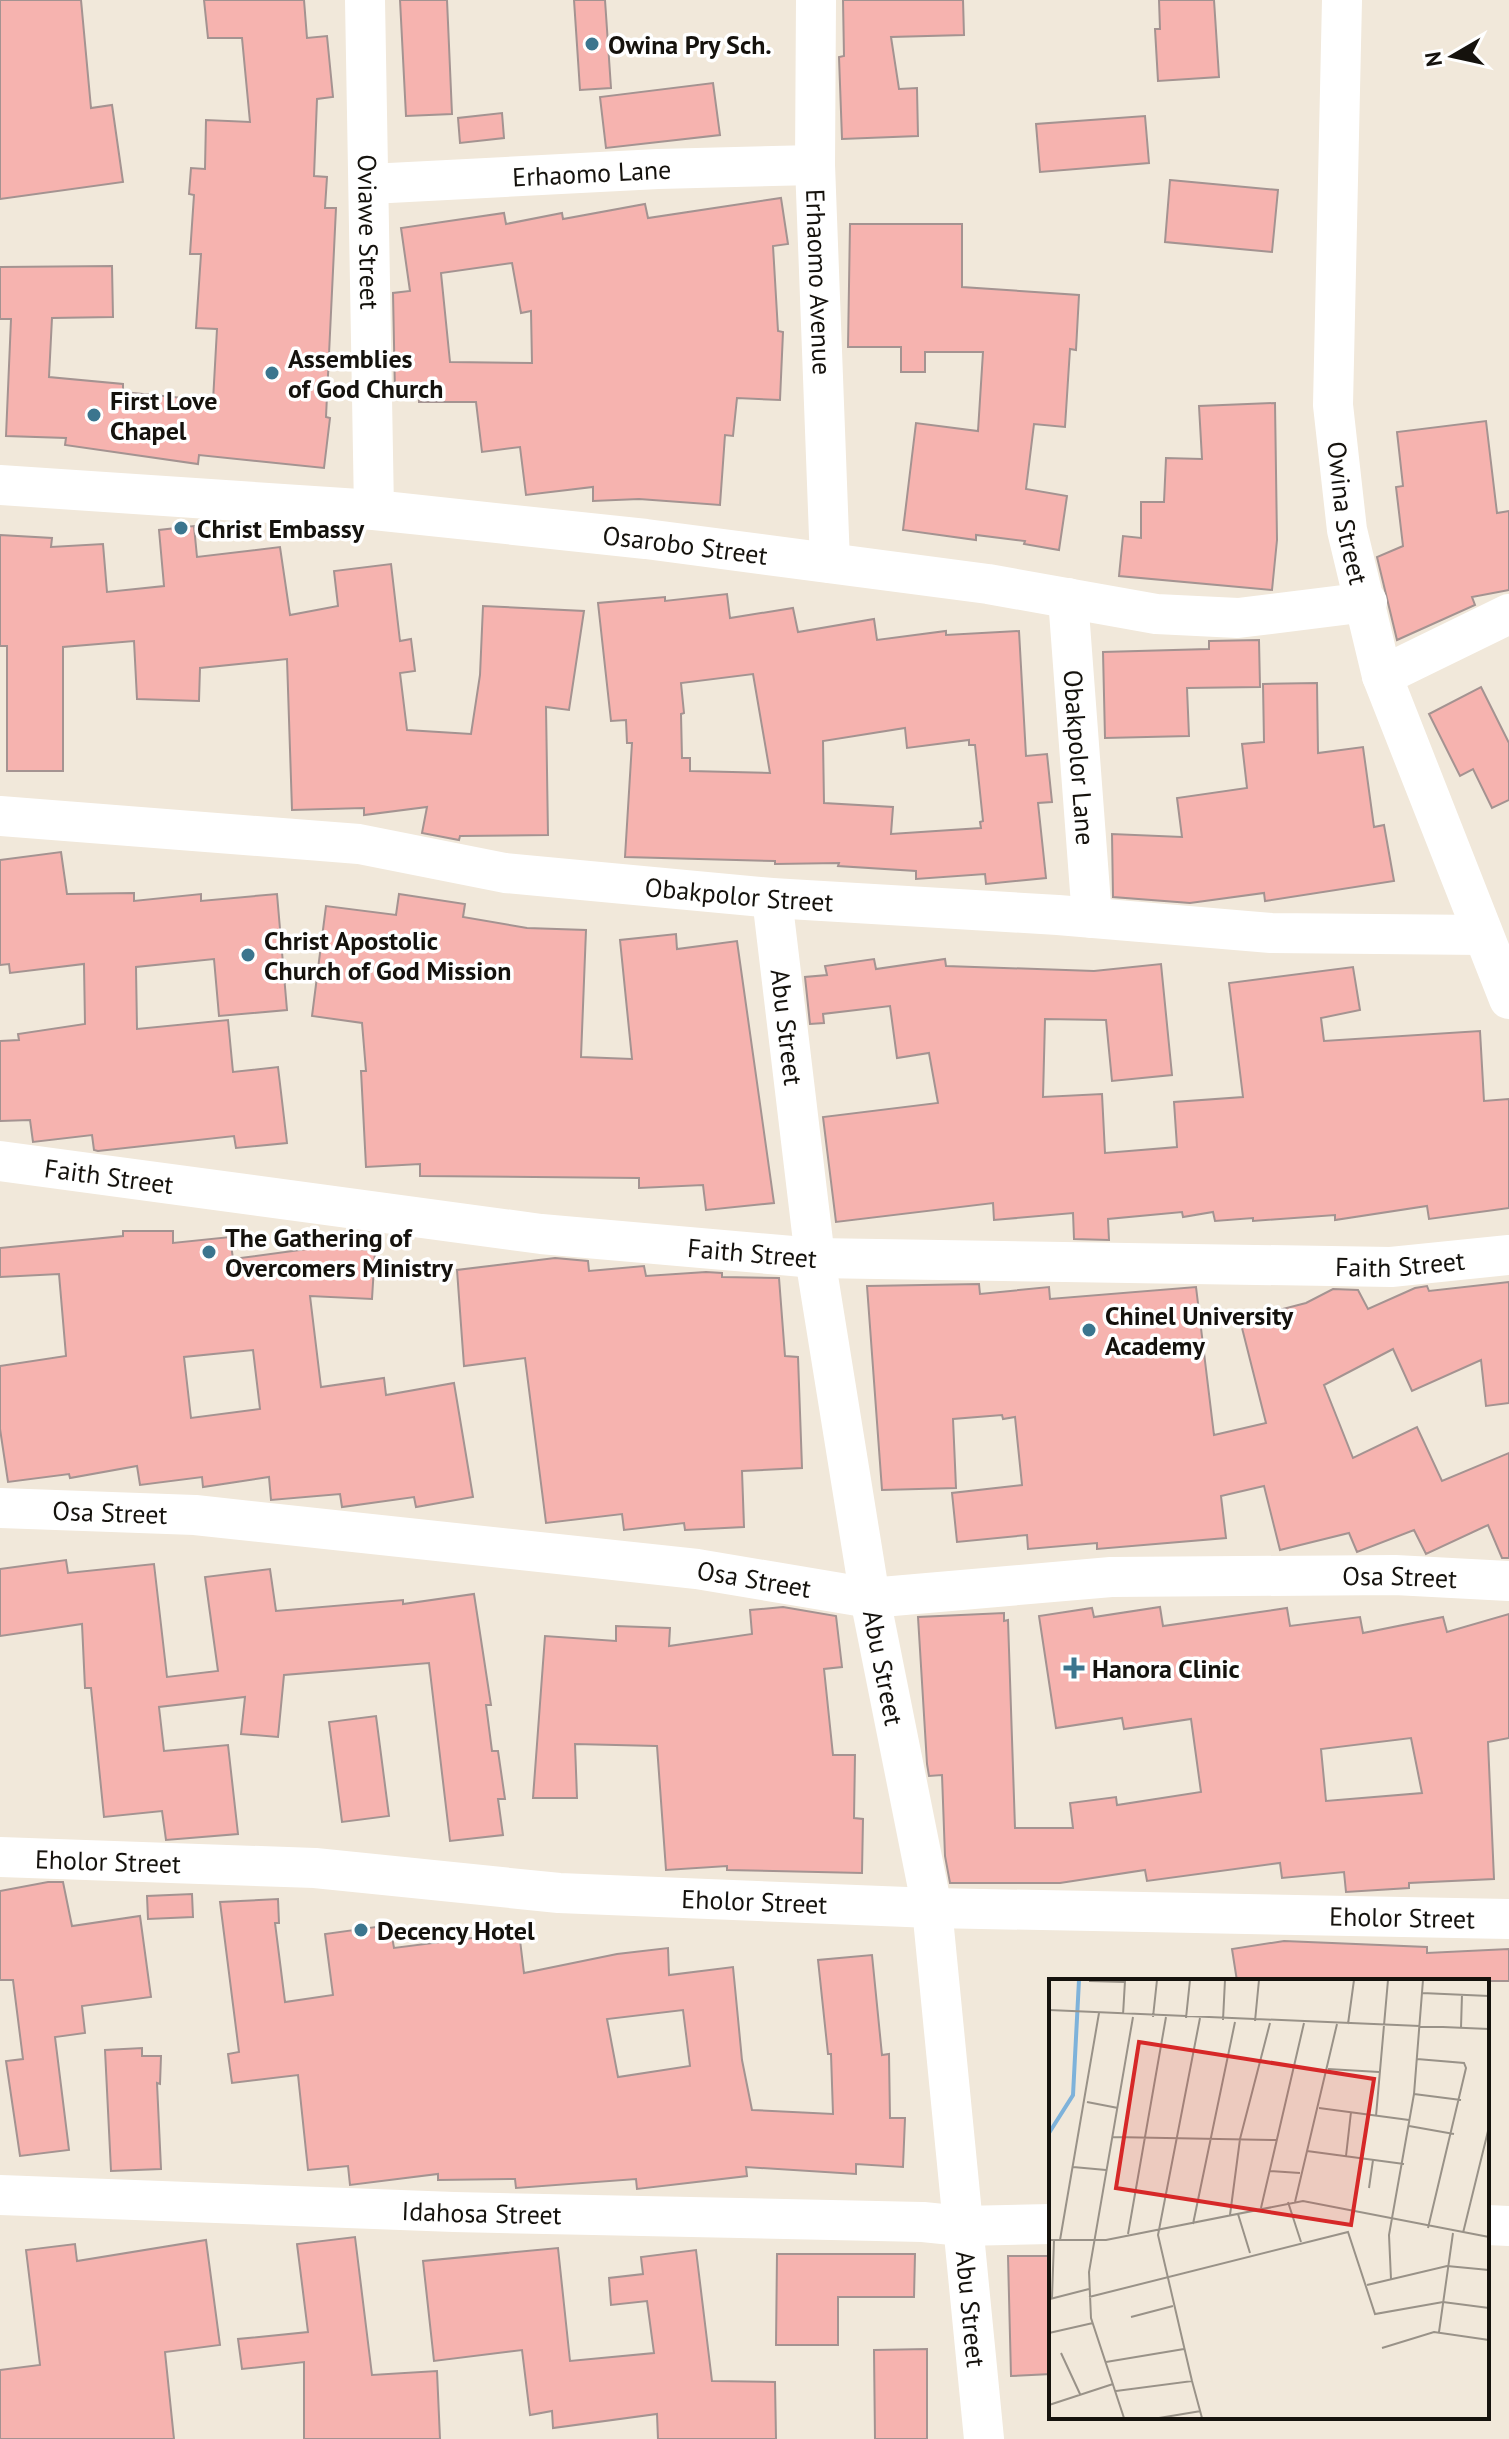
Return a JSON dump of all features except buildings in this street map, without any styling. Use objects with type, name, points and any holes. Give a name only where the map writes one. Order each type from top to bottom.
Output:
[{"type":"street","name":"Oviawe Street","points":[[365,0],[374,510]]},
{"type":"street","name":"Erhaomo Avenue","points":[[816,0],[815,165],[830,563]]},
{"type":"street","name":"Owina Street","points":[[1342,0],[1333,405],[1347,530],[1367,602],[1382,676],[1509,999]]},
{"type":"street","name":"Erhaomo Lane","points":[[370,184],[815,165]]},
{"type":"street","name":"Osarobo Street","points":[[0,485],[374,510],[646,539],[1068,598],[1156,614],[1238,618],[1367,602]]},
{"type":"street","name":"Obakpolor Lane","points":[[1068,598],[1092,918]]},
{"type":"street","points":[[1382,676],[1509,614]]},
{"type":"street","name":"Obakpolor Street","points":[[0,816],[359,844],[505,873],[772,898],[1092,918],[1271,933],[1483,935]]},
{"type":"street","name":"Abu Street","points":[[772,898],[815,1258],[870,1598],[932,1908],[984,2439]]},
{"type":"street","name":"Faith Street","points":[[0,1161],[541,1234],[815,1258],[1391,1267],[1509,1255]]},
{"type":"street","name":"Osa Street","points":[[0,1508],[195,1515],[697,1569],[870,1598],[1111,1577],[1395,1575],[1509,1581]]},
{"type":"street","name":"Eholor Street","points":[[0,1857],[315,1868],[559,1893],[932,1908],[1509,1919]]},
{"type":"street","name":"Idahosa Street","points":[[0,2195],[962,2226],[1049,2224]]},
{"type":"street","points":[[1489,2225],[1509,2226]]},
{"type":"place","name":"Owina Pry Sch.","points":[[592,44]]},
{"type":"place","name":"Assemblies of God Church","points":[[272,373]]},
{"type":"place","name":"First Love Chapel","points":[[94,415]]},
{"type":"place","name":"Christ Embassy","points":[[181,528]]},
{"type":"place","name":"Christ Apostolic Church of God Mission","points":[[248,955]]},
{"type":"place","name":"The Gathering of Overcomers Ministry","points":[[209,1252]]},
{"type":"place","name":"Chinel University Academy","points":[[1089,1330]]},
{"type":"place","name":"Hanora Clinic","points":[[1074,1668]]},
{"type":"place","name":"Decency Hotel","points":[[361,1930]]}]
